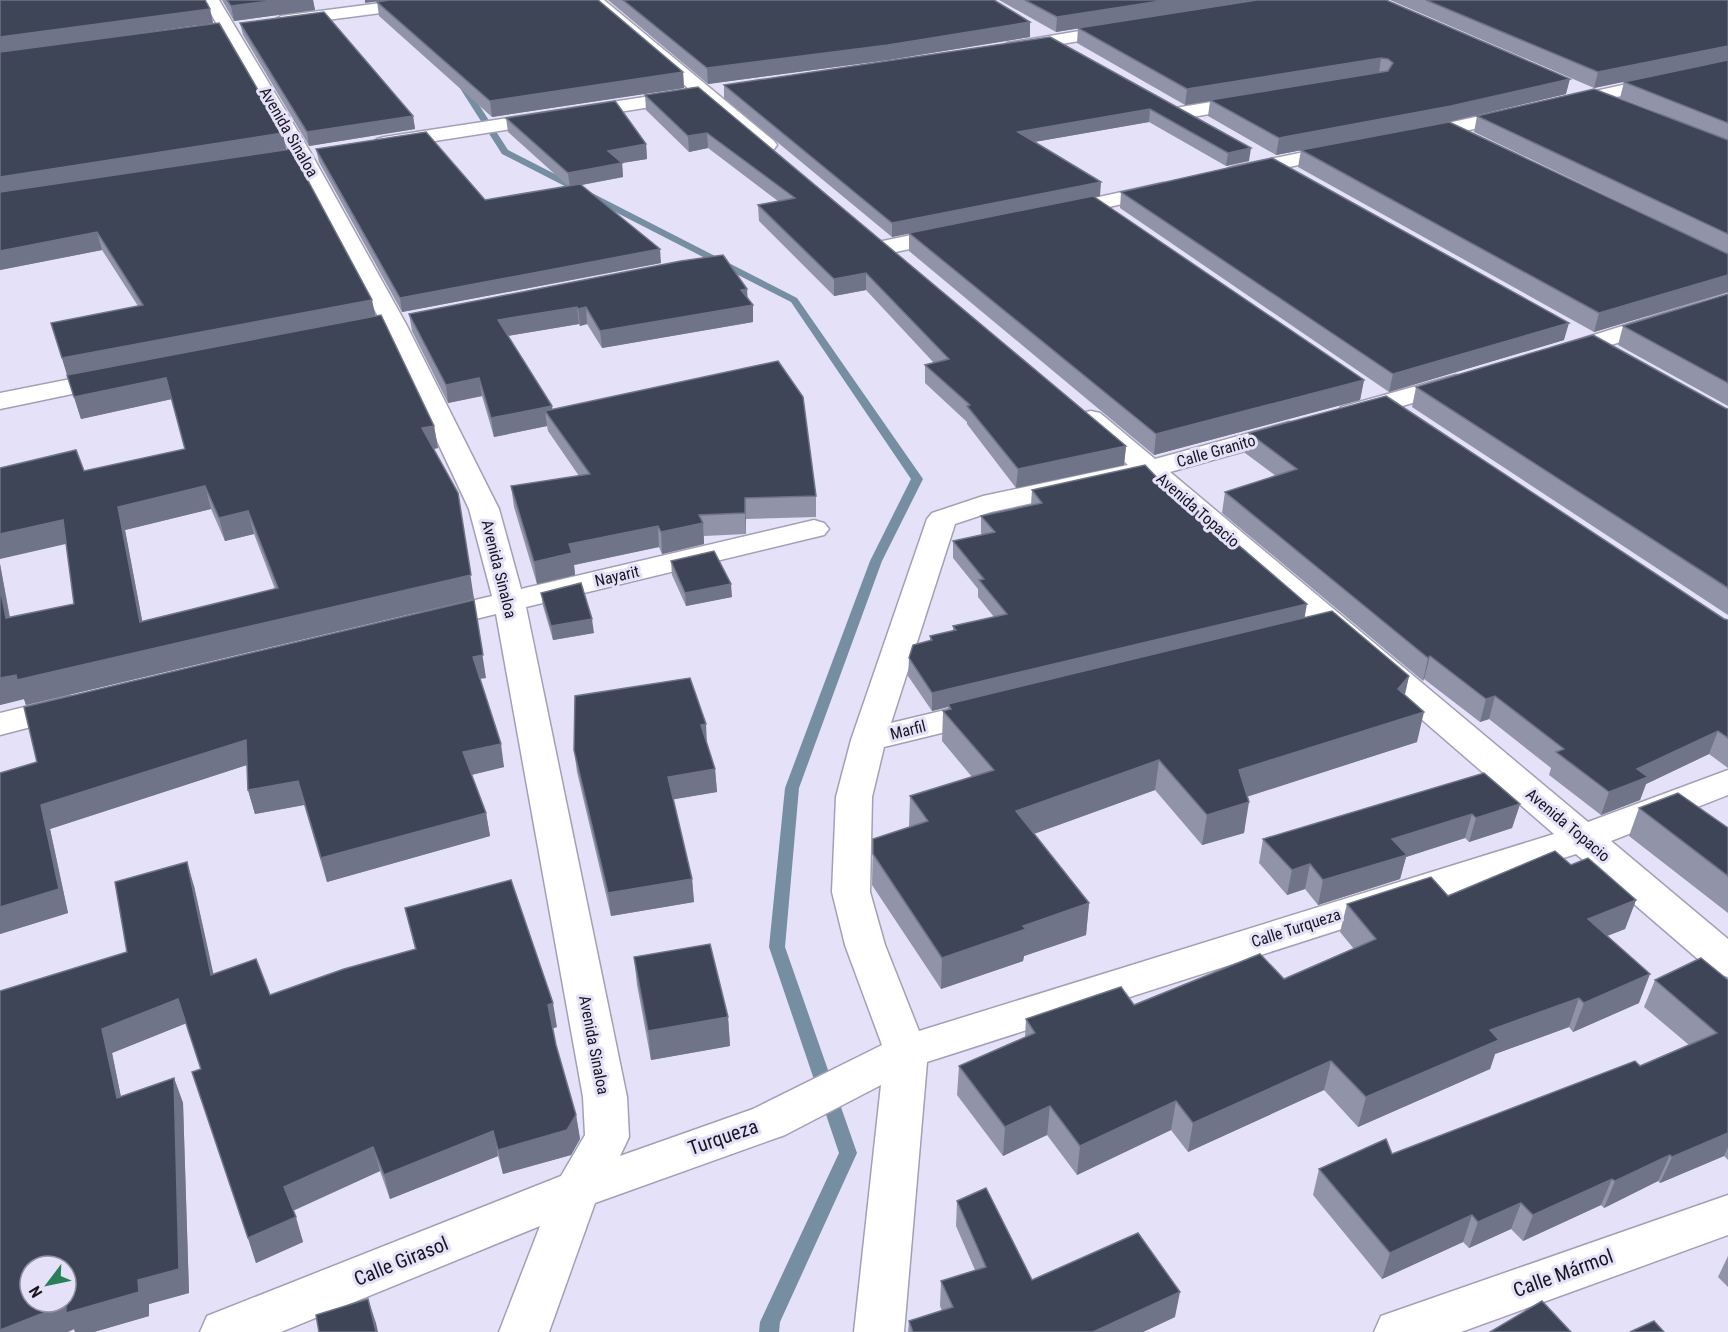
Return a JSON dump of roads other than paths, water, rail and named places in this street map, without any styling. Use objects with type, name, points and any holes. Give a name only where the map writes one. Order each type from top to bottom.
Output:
[{"type":"street","name":"Avenida Sinaloa","points":[[211,0],[224,28],[302,155],[394,324],[484,509],[509,602],[605,1097],[607,1137],[577,1190],[525,1332]]},
{"type":"street","points":[[264,23],[442,0]]},
{"type":"street","points":[[594,0],[778,154]]},
{"type":"street","points":[[994,50],[1135,27]]},
{"type":"street","points":[[1033,29],[1083,57]]},
{"type":"street","points":[[1401,139],[1728,67]]},
{"type":"street","points":[[1571,87],[1623,108]]},
{"type":"street","points":[[361,146],[729,89]]},
{"type":"street","points":[[1181,113],[1274,98]]},
{"type":"street","points":[[1162,102],[1212,130]]},
{"type":"street","points":[[1448,130],[1481,146]]},
{"type":"street","points":[[1217,177],[1262,158],[1366,146]]},
{"type":"street","points":[[1262,158],[1303,181]]},
{"type":"street","points":[[1038,217],[1184,184]]},
{"type":"street","points":[[1096,205],[1125,225]]},
{"type":"street","points":[[913,270],[877,240],[968,231]]},
{"type":"street","points":[[1539,359],[1604,350],[1728,300]]},
{"type":"street","points":[[1562,326],[1604,350]]},
{"type":"street","points":[[0,401],[139,374]]},
{"type":"street","name":"Calle Granito","points":[[868,740],[942,519],[983,505],[1150,469],[1484,375]]},
{"type":"street","points":[[1356,383],[1415,423]]},
{"type":"street","name":"Avenida Topacio","points":[[1068,400],[1332,626],[1584,837],[1728,962]]},
{"type":"street","name":"Nayarit","points":[[405,627],[814,529]]},
{"type":"street","points":[[1298,635],[1332,626]]},
{"type":"street","points":[[0,724],[93,702]]},
{"type":"street","name":"Marfil","points":[[868,740],[1019,703]]},
{"type":"street","points":[[868,740],[854,797],[851,892],[865,945],[906,1052],[879,1332]]},
{"type":"street","name":"Calle Turqueza","points":[[864,1072],[906,1052],[1584,837],[1728,782]]},
{"type":"street","name":"Turqueza","points":[[577,1190],[770,1122],[864,1072]]},
{"type":"street","name":"Calle Girasol","points":[[225,1332],[577,1190]]},
{"type":"street","name":"Calle Mármol","points":[[1399,1332],[1728,1215]]},
{"type":"waterway","points":[[460,82],[505,152],[794,300],[917,479],[876,561],[792,788],[777,947],[848,1153],[770,1322],[769,1332]]}]
